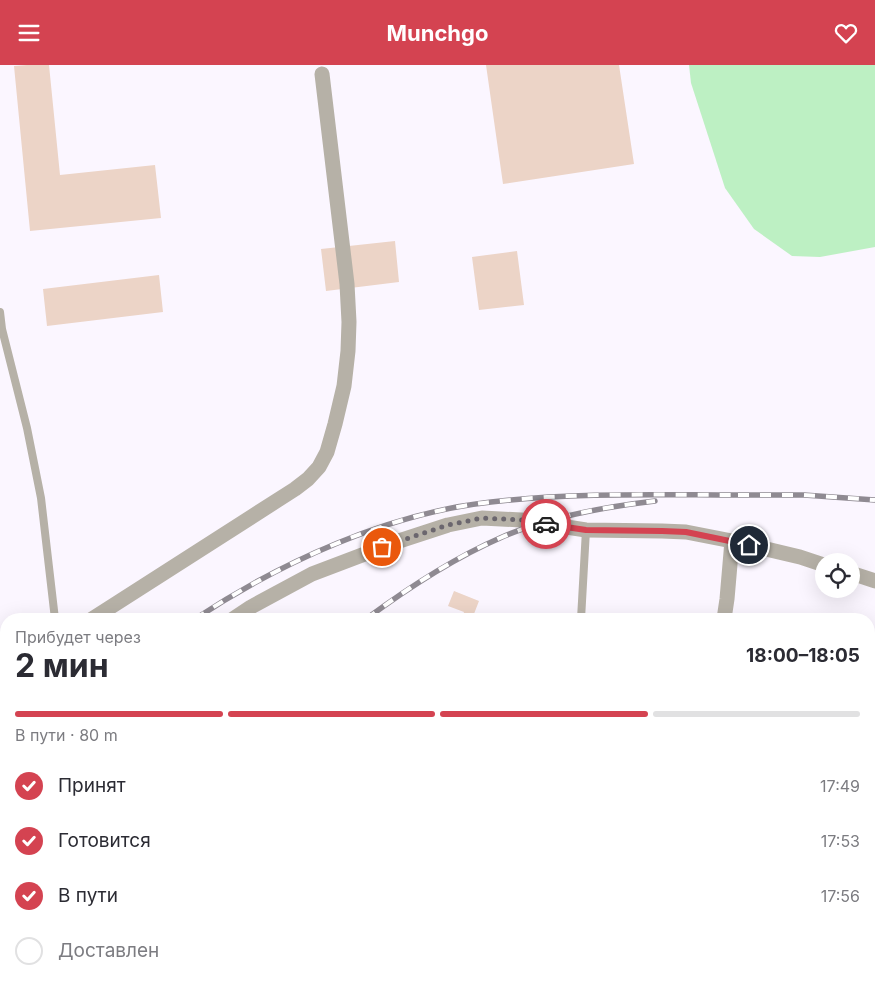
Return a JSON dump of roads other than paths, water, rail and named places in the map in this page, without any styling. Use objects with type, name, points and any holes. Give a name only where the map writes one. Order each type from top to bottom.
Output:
[{"type":"street","points":[[101,613],[295,489],[319,467],[327,452],[336,424],[344,386],[348,351],[348,322],[347,284],[322,74]]},
{"type":"street","points":[[242,613],[312,574],[448,525],[482,518],[521,520],[586,530],[678,532],[732,541],[815,562]]},
{"type":"street","points":[[725,613],[732,541]]},
{"type":"street","points":[[860,576],[875,581]]},
{"type":"lane","points":[[0,312],[2,329],[41,498],[55,613]]},
{"type":"lane","points":[[581,613],[586,530]]},
{"type":"railway","points":[[738,495],[804,495],[875,500]]},
{"type":"railway","points":[[204,613],[263,578],[337,543],[414,517],[453,508],[491,502],[554,497],[744,495]]},
{"type":"railway","points":[[374,613],[431,575],[465,555],[500,538],[537,524],[576,514],[655,501]]}]
